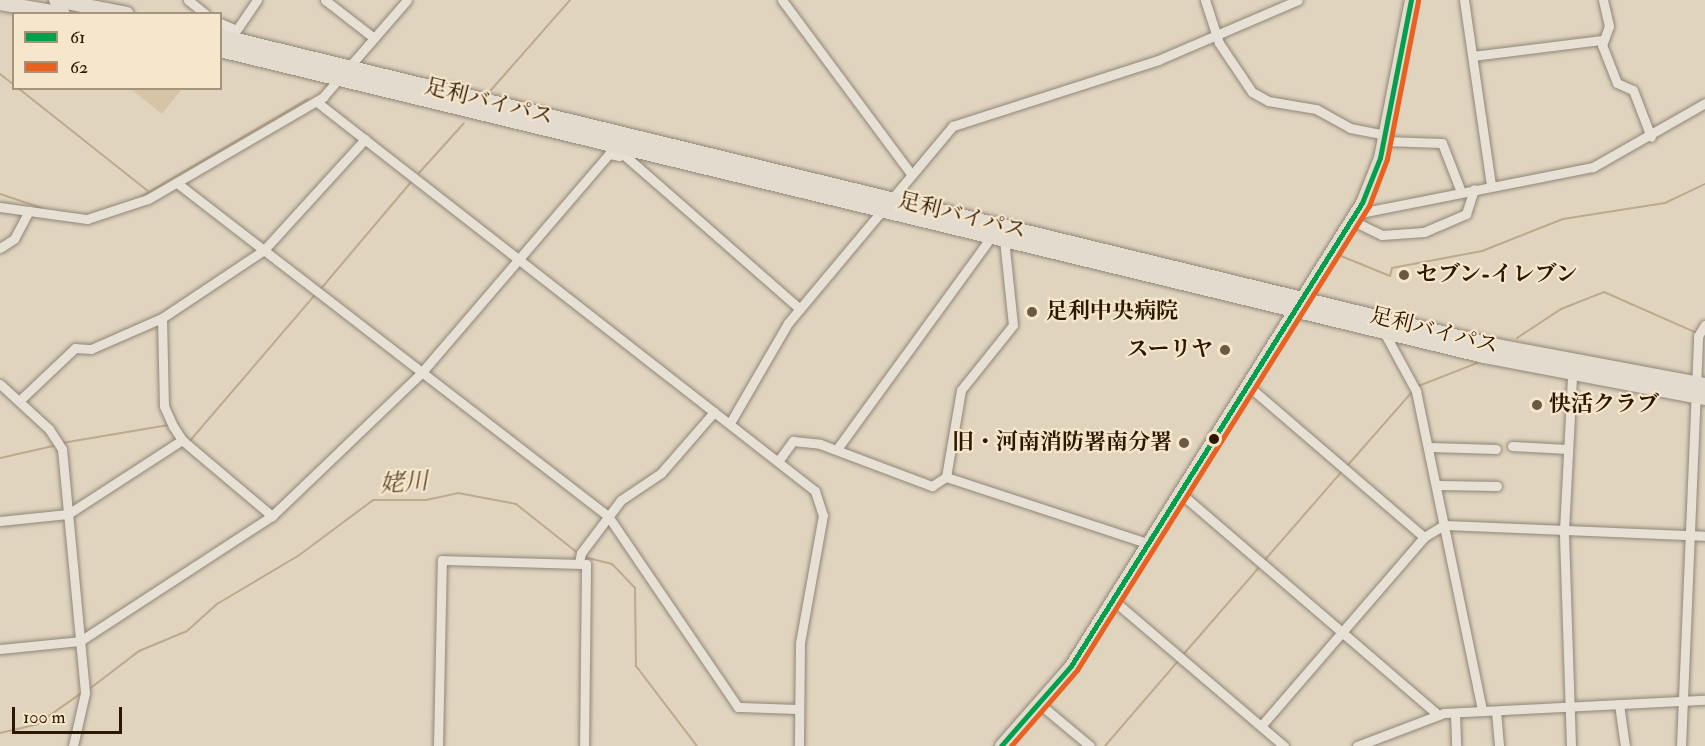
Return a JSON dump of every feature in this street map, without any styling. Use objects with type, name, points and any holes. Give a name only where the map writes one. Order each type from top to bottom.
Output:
[{"type":"highway","points":[[56,0],[117,12]]},
{"type":"highway","points":[[0,3],[52,12]]},
{"type":"highway","name":"足利バイパス","points":[[228,34],[350,68],[894,200],[1564,362],[1701,391]]},
{"type":"highway","name":"足利バイパス","points":[[222,50],[624,150],[1572,376],[1701,391]]},
{"type":"main road","points":[[1001,746],[1042,706],[1113,600],[1291,310],[1353,217],[1376,174],[1411,0]]},
{"type":"street","points":[[188,0],[203,12]]},
{"type":"street","points":[[228,34],[256,0]]},
{"type":"street","points":[[325,0],[374,38]]},
{"type":"street","points":[[0,207],[87,219],[138,203],[317,102],[336,77],[350,68],[407,0]]},
{"type":"street","points":[[782,0],[911,174]]},
{"type":"street","points":[[1204,0],[1217,34],[1252,92],[1268,101],[1316,109],[1350,128],[1385,138],[1442,142],[1461,192]]},
{"type":"street","points":[[730,423],[800,309],[881,210],[894,200],[911,174],[953,126],[1158,60],[1298,0]]},
{"type":"street","points":[[1464,0],[1491,185]]},
{"type":"street","points":[[1603,0],[1609,26],[1602,40],[1617,83],[1633,90],[1651,138]]},
{"type":"street","points":[[1473,56],[1602,40]]},
{"type":"street","points":[[317,102],[714,412],[809,483],[822,506],[800,643],[799,746]]},
{"type":"street","points":[[1353,217],[1491,185],[1593,167],[1651,138],[1705,103]]},
{"type":"street","points":[[20,401],[80,345],[92,349],[162,318],[264,250],[365,139]]},
{"type":"street","points":[[0,649],[80,641],[272,516],[422,372],[609,154],[624,150],[800,309]]},
{"type":"street","points":[[177,183],[608,516],[738,707],[799,709]]},
{"type":"street","points":[[1353,217],[1382,235],[1436,229],[1468,213],[1474,189]]},
{"type":"street","points":[[0,248],[14,239],[29,211]]},
{"type":"street","points":[[837,449],[998,238]]},
{"type":"street","points":[[779,460],[793,441],[837,449],[932,486],[946,477],[961,390],[1014,325],[998,238]]},
{"type":"street","points":[[162,318],[165,406],[182,440],[272,516]]},
{"type":"street","points":[[1681,746],[1690,535],[1701,391],[1701,331]]},
{"type":"street","points":[[1384,332],[1414,389],[1430,447],[1482,711]]},
{"type":"street","points":[[1571,746],[1564,530],[1572,376]]},
{"type":"street","points":[[0,384],[60,440],[85,693],[73,746]]},
{"type":"street","points":[[1246,384],[1424,537]]},
{"type":"street","points":[[579,563],[608,516],[621,500],[661,473],[714,412]]},
{"type":"street","points":[[0,521],[68,514],[182,440]]},
{"type":"street","points":[[1512,446],[1568,449]]},
{"type":"street","points":[[1430,447],[1496,449]]},
{"type":"street","points":[[946,477],[1147,543]]},
{"type":"street","points":[[1438,485],[1497,486]]},
{"type":"street","points":[[1179,492],[1438,715]]},
{"type":"street","points":[[1261,726],[1424,537],[1444,525],[1705,536]]},
{"type":"street","points":[[438,746],[441,560],[586,564],[584,746]]},
{"type":"street","points":[[1113,600],[1284,746]]},
{"type":"street","points":[[1356,746],[1438,715],[1705,700]]},
{"type":"street","points":[[1618,704],[1624,746]]},
{"type":"street","points":[[1042,706],[1090,746]]},
{"type":"street","points":[[1496,711],[1499,746]]},
{"type":"street","points":[[1455,713],[1456,746]]},
{"type":"street","points":[[1381,736],[1385,746]]},
{"type":"shaded area","points":[[132,90],[181,90],[162,114]]},
{"type":"waterway","points":[[491,90],[570,0]]},
{"type":"waterway","points":[[0,74],[12,83]]},
{"type":"waterway","points":[[21,90],[149,192]]},
{"type":"waterway","points":[[142,196],[308,99]]},
{"type":"waterway","points":[[419,173],[464,123]]},
{"type":"waterway","points":[[319,291],[412,181]]},
{"type":"waterway","points":[[1341,256],[1390,276],[1392,268],[1482,251],[1563,219],[1665,203],[1705,184]]},
{"type":"waterway","points":[[0,194],[42,208]]},
{"type":"waterway","points":[[1517,338],[1561,309],[1604,292],[1697,333]]},
{"type":"waterway","points":[[188,443],[315,295]]},
{"type":"waterway","points":[[1416,387],[1477,363]]},
{"type":"waterway","points":[[1347,466],[1413,391]]},
{"type":"waterway","points":[[62,443],[168,425]]},
{"type":"waterway","points":[[0,458],[57,445]]},
{"type":"waterway","points":[[1264,561],[1343,470]]},
{"type":"waterway","name":"姥川","points":[[88,690],[139,651],[187,631],[217,604],[298,556],[373,500],[426,500],[458,493],[516,504],[579,554]]},
{"type":"waterway","name":"姥川","points":[[584,557],[612,564],[635,588],[636,666],[697,746]]},
{"type":"waterway","points":[[1182,656],[1261,565]]},
{"type":"waterway","points":[[1105,746],[1178,661]]},
{"type":"waterway","name":"姥川","points":[[0,733],[36,725],[80,694]]},
{"type":"transit line","name":"61","points":[[1001,746],[1071,666],[1362,203],[1380,158],[1411,0]]},
{"type":"transit line","name":"62","points":[[1011,746],[1077,670],[1369,206],[1387,159],[1418,1]]},
{"type":"place","name":"セブン-イレブン","points":[[1404,275]]},
{"type":"place","name":"足利中央病院","points":[[1032,312]]},
{"type":"place","name":"スーリヤ","points":[[1225,350]]},
{"type":"place","name":"快活クラブ","points":[[1537,405]]},
{"type":"place","name":"旧・河南消防署南分署","points":[[1184,443]]}]
